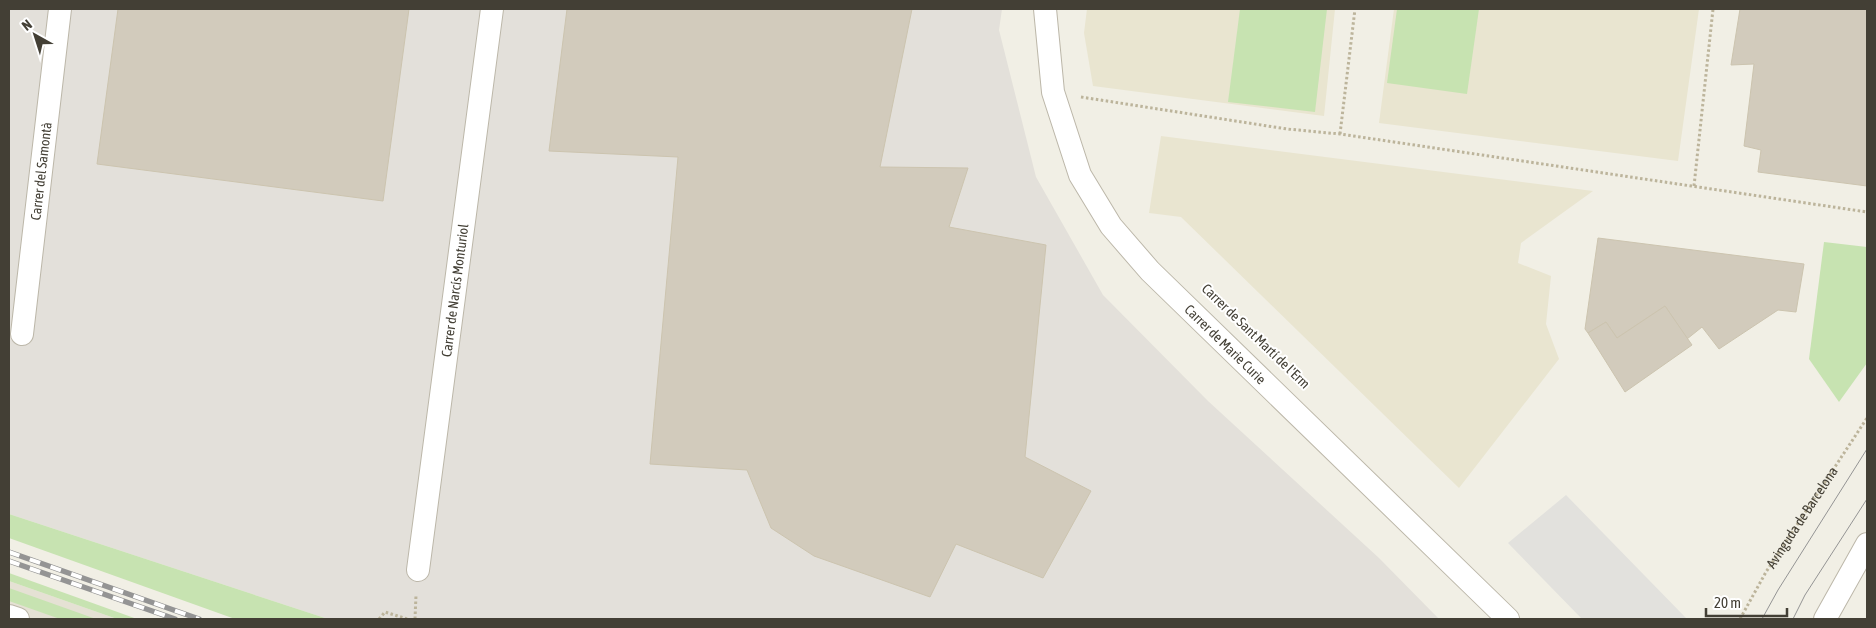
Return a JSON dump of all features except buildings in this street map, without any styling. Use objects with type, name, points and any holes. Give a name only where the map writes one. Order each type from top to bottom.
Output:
[{"type":"street","name":"Carrer del Samontà","points":[[22,334],[60,9]]},
{"type":"street","name":"Carrer de Narcís Monturiol","points":[[418,570],[492,9]]},
{"type":"street","name":"Carrer de Marie Curie","points":[[1045,9],[1053,92],[1080,175],[1111,226],[1150,271],[1508,619]]},
{"type":"street","points":[[1825,619],[1867,544]]},
{"type":"street","points":[[9,616],[18,619]]},
{"type":"path","points":[[1340,134],[1355,9]]},
{"type":"path","points":[[1694,186],[1713,9]]},
{"type":"path","points":[[1079,104],[1077,96],[1287,129],[1340,134],[1867,212]]},
{"type":"path","name":"Avinguda de Barcelona","points":[[1740,619],[1766,572],[1867,418]]},
{"type":"path","points":[[379,619],[385,612],[407,619]]},
{"type":"shaded area","points":[[9,9],[1002,9],[999,30],[1036,177],[1103,295],[1208,401],[1379,558],[1439,619],[328,619],[9,514]]},
{"type":"shaded area","points":[[1087,9],[1335,9],[1324,116],[1093,86],[1084,33]]},
{"type":"shaded area","points":[[1394,9],[1699,9],[1678,161],[1379,123]]},
{"type":"shaded area","points":[[1161,136],[1593,191],[1521,243],[1518,263],[1551,276],[1546,324],[1559,359],[1459,488],[1181,217],[1149,213]]},
{"type":"shaded area","points":[[1566,495],[1687,619],[1582,619],[1508,543]]},
{"type":"shaded area","points":[[9,581],[117,619],[9,619]]},
{"type":"green space","points":[[1240,9],[1327,9],[1315,112],[1228,102]]},
{"type":"green space","points":[[1397,9],[1479,9],[1467,94],[1387,83]]},
{"type":"green space","points":[[1824,242],[1867,247],[1867,363],[1839,402],[1809,359]]},
{"type":"green space","points":[[9,514],[328,619],[235,619],[9,538]]},
{"type":"green space","points":[[9,573],[137,619],[117,619],[9,581]]},
{"type":"green space","points":[[9,588],[96,619],[60,619],[9,601]]},
{"type":"tram line","points":[[1762,619],[1778,590],[1867,449]]},
{"type":"tram line","points":[[1793,619],[1805,595],[1867,499]]},
{"type":"railway","points":[[9,552],[199,619]]},
{"type":"railway","points":[[9,561],[175,619]]}]
